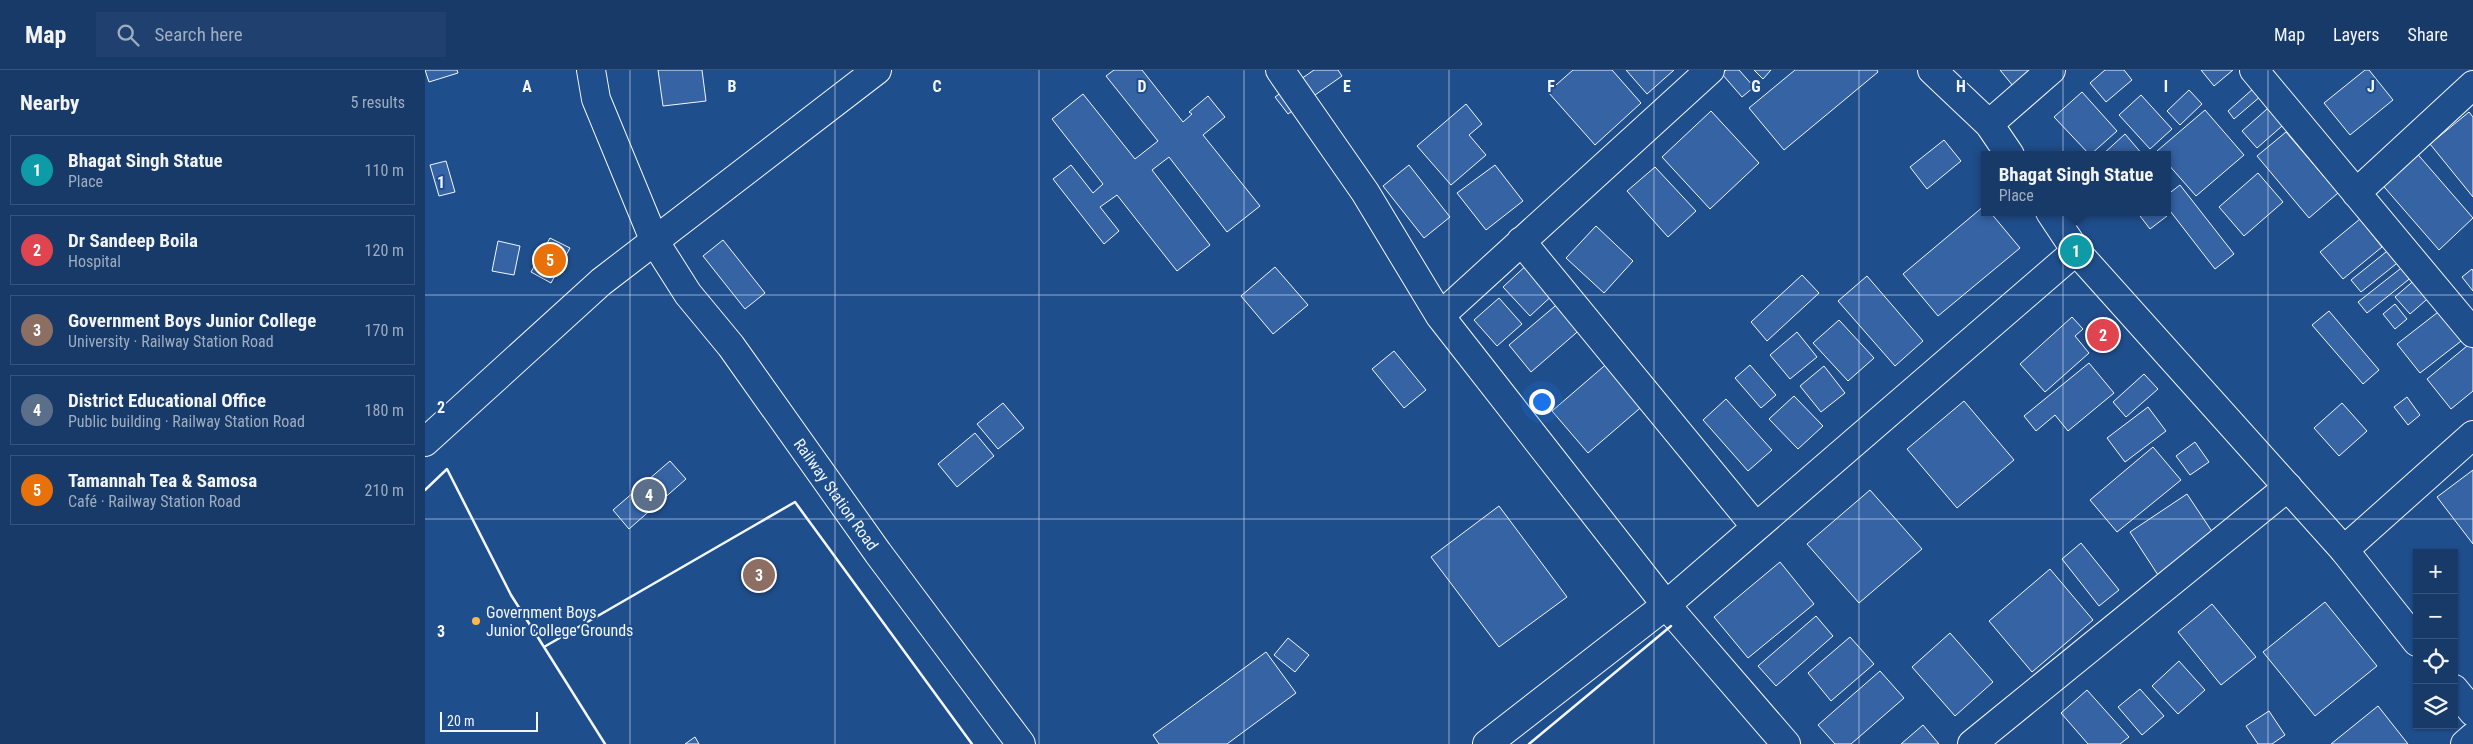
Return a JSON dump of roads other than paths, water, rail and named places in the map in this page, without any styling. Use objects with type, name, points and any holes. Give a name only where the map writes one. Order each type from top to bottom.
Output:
[{"type":"street","name":"Railway Station Road","points":[[591,70],[596,99],[655,242],[689,294],[731,346],[873,545],[1021,744]]},
{"type":"street","points":[[425,442],[601,282],[877,70]]},
{"type":"street","points":[[1280,70],[1365,192],[1440,316],[1666,605],[1786,744]]},
{"type":"street","points":[[1440,316],[1710,70]]},
{"type":"street","points":[[1932,70],[1989,124],[2007,151]]},
{"type":"street","points":[[1989,124],[2051,70]]},
{"type":"street","points":[[2254,70],[2473,333]]},
{"type":"street","points":[[2356,193],[2473,85]]},
{"type":"street","points":[[2052,216],[2076,251],[2344,550],[2415,639]]},
{"type":"street","points":[[1521,241],[1756,527]]},
{"type":"street","points":[[1487,744],[1666,605],[2076,251]]},
{"type":"street","points":[[2344,550],[2473,435]]},
{"type":"street","points":[[1973,744],[2288,487]]},
{"type":"street","points":[[2458,694],[2473,712]]},
{"type":"street","points":[[2465,744],[2473,737]]},
{"type":"place","name":"Bhagat Singh Statue","points":[[2076,251]]},
{"type":"place","name":"Tamannah Tea & Samosa","points":[[550,260]]},
{"type":"place","name":"Dr Sandeep Boila","points":[[2103,335]]},
{"type":"place","name":"District Educational Office","points":[[649,495]]},
{"type":"place","name":"Government Boys Junior College","points":[[759,575]]},
{"type":"place","name":"Government Boys Junior College Grounds","points":[[476,621]]}]
